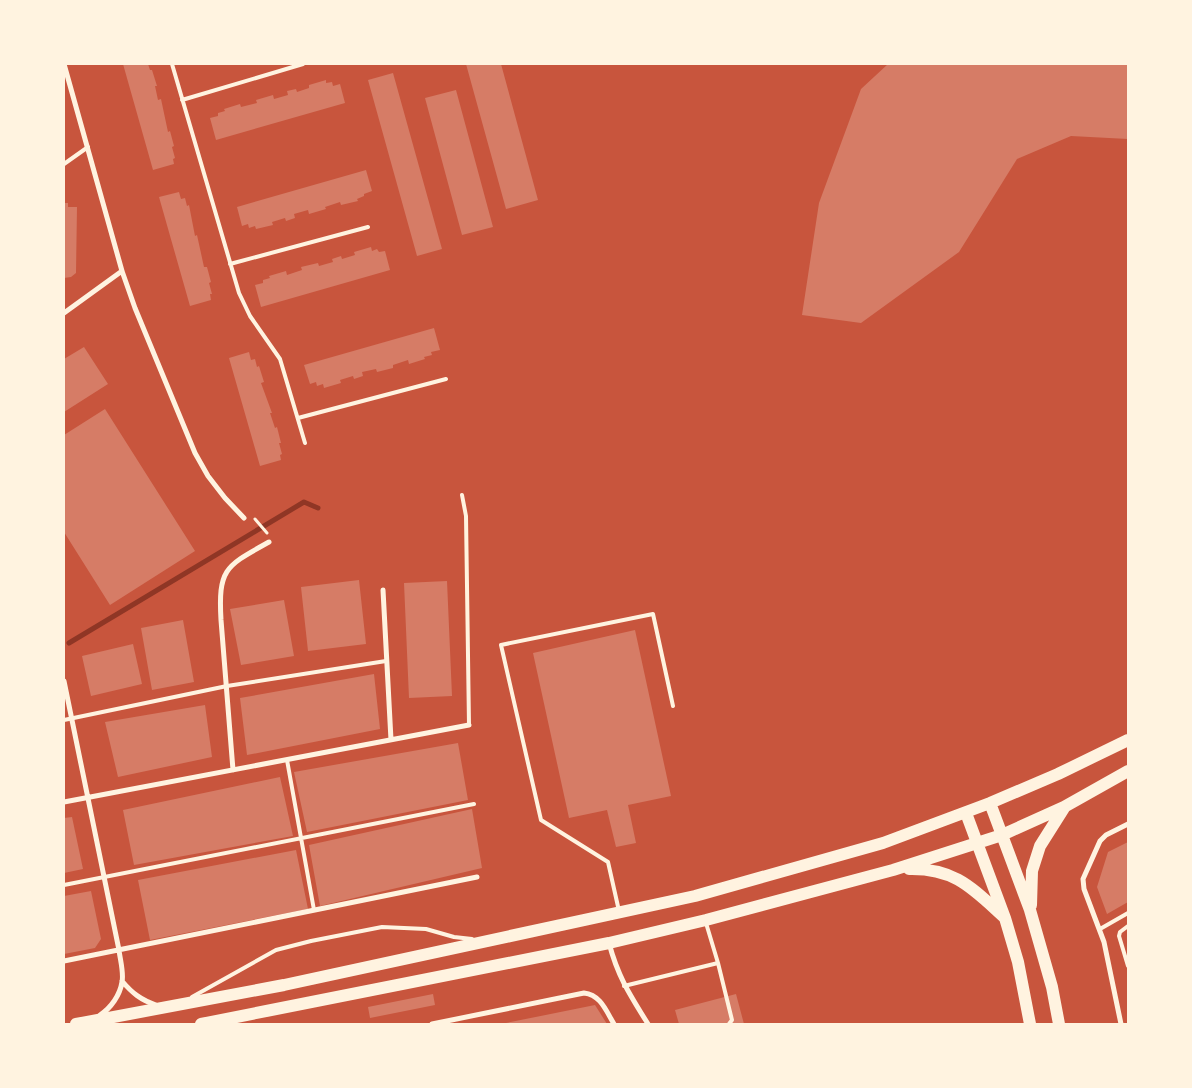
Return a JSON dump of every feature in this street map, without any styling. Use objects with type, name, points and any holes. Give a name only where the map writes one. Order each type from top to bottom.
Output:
[{"type":"main road","points":[[76,1024],[175,1007],[695,896],[883,843],[990,804],[1128,740]]},
{"type":"main road","points":[[201,1024],[608,943],[706,920],[893,870],[1002,835],[1064,807],[1125,775]]},
{"type":"main road","points":[[990,804],[1030,910],[1052,987],[1059,1024]]},
{"type":"main road","points":[[1030,910],[1032,870],[1040,846],[1064,807]]},
{"type":"main road","points":[[966,813],[1006,918],[1018,962],[1030,1024]]},
{"type":"main road","points":[[893,870],[924,869],[943,872],[957,878],[974,890],[1006,918]]},
{"type":"street","points":[[64,64],[122,271],[135,308],[195,453],[208,476],[244,518]]},
{"type":"street","points":[[64,313],[122,271]]},
{"type":"street","points":[[232,770],[221,620],[220,599],[222,584],[228,570],[236,560],[269,542]]},
{"type":"street","points":[[383,590],[391,740]]},
{"type":"street","points":[[64,681],[119,950],[122,981],[117,996],[108,1010],[89,1022]]},
{"type":"street","points":[[64,802],[469,725]]},
{"type":"street","points":[[1121,1024],[1100,929],[1084,889],[1084,879],[1100,841],[1106,835],[1128,824]]},
{"type":"street","points":[[64,961],[477,877]]},
{"type":"street","points":[[608,943],[624,986],[648,1024]]},
{"type":"street","points":[[122,981],[141,1000],[155,1005],[175,1007]]},
{"type":"street","points":[[432,1024],[584,993],[592,994],[598,998],[614,1024]]},
{"type":"lane","points":[[172,64],[239,293],[250,316],[275,349],[280,359],[305,443]]},
{"type":"lane","points":[[182,100],[303,64]]},
{"type":"lane","points":[[64,164],[88,147]]},
{"type":"lane","points":[[230,264],[368,227]]},
{"type":"lane","points":[[298,418],[446,379]]},
{"type":"lane","points":[[462,495],[466,516],[469,725]]},
{"type":"lane","points":[[620,913],[608,862],[541,820],[501,645],[653,614],[673,706]]},
{"type":"lane","points":[[64,720],[227,686],[386,661]]},
{"type":"lane","points":[[287,760],[314,910]]},
{"type":"lane","points":[[64,885],[474,804]]},
{"type":"lane","points":[[1100,929],[1128,913]]},
{"type":"lane","points":[[706,920],[732,1020],[729,1024]]},
{"type":"lane","points":[[1128,926],[1120,932],[1119,936],[1128,966]]},
{"type":"lane","points":[[175,1007],[276,950],[311,940],[390,927],[426,929],[454,937],[487,941]]},
{"type":"lane","points":[[624,986],[718,963]]},
{"type":"path","points":[[260,524],[264,529]]},
{"type":"building","points":[[123,64],[148,64],[150,70],[152,70],[157,86],[155,86],[158,100],[161,99],[168,132],[170,131],[174,146],[172,147],[175,158],[173,159],[174,164],[153,170]]},
{"type":"building","points":[[466,64],[501,64],[538,200],[506,209]]},
{"type":"building","points":[[888,64],[1128,64],[1128,139],[1071,136],[1017,159],[959,252],[861,323],[802,315],[819,203],[861,89]]},
{"type":"building","points":[[393,73],[442,249],[417,256],[368,80]]},
{"type":"building","points":[[326,80],[326,83],[332,82],[333,86],[340,84],[345,103],[216,140],[210,118],[218,116],[218,113],[225,111],[224,109],[240,104],[241,107],[257,103],[256,100],[273,95],[274,99],[288,95],[287,91],[296,89],[297,92],[309,88],[309,85]]},
{"type":"building","points":[[456,90],[493,227],[462,235],[425,98]]},
{"type":"building","points":[[366,170],[372,191],[357,199],[358,201],[341,205],[340,202],[309,214],[308,210],[294,214],[295,218],[286,221],[285,218],[272,222],[273,225],[256,229],[255,226],[249,228],[248,224],[242,226],[237,207]]},
{"type":"building","points":[[179,192],[181,199],[185,198],[187,206],[189,205],[195,236],[197,235],[204,267],[207,267],[211,282],[209,283],[212,294],[210,294],[211,300],[190,306],[159,197]]},
{"type":"building","points":[[64,203],[68,203],[68,207],[77,207],[76,273],[71,277],[64,278]]},
{"type":"building","points":[[371,247],[372,251],[377,249],[379,252],[385,251],[390,270],[261,307],[255,285],[263,283],[263,280],[270,278],[269,276],[286,271],[287,275],[302,270],[301,267],[318,263],[319,266],[333,262],[332,259],[341,256],[342,259],[355,255],[354,252]]},
{"type":"building","points":[[434,328],[440,350],[431,352],[432,355],[424,357],[425,359],[409,364],[408,360],[393,365],[393,368],[377,372],[376,369],[362,372],[363,376],[354,379],[353,376],[340,380],[341,383],[324,388],[323,384],[317,386],[316,382],[310,384],[304,365]]},
{"type":"building","points":[[84,347],[108,384],[64,412],[64,359]]},
{"type":"building","points":[[249,352],[251,360],[255,359],[257,367],[259,366],[264,382],[261,383],[281,443],[279,443],[282,454],[280,455],[281,460],[260,466],[229,358]]},
{"type":"building","points":[[105,409],[195,551],[110,605],[64,532],[64,435]]},
{"type":"building","points":[[359,580],[366,644],[308,651],[301,587]]},
{"type":"building","points":[[447,581],[452,696],[409,698],[404,583]]},
{"type":"building","points":[[284,600],[294,656],[241,665],[230,609]]},
{"type":"building","points":[[183,620],[194,682],[152,690],[141,628]]},
{"type":"building","points":[[635,630],[671,796],[628,805],[636,843],[616,847],[607,810],[569,818],[533,653]]},
{"type":"building","points":[[133,644],[142,684],[91,696],[82,656]]},
{"type":"building","points":[[374,674],[380,729],[247,755],[240,698]]},
{"type":"building","points":[[205,705],[212,757],[118,777],[105,722]]},
{"type":"building","points":[[458,743],[468,800],[307,832],[294,772]]},
{"type":"building","points":[[280,777],[293,836],[134,865],[123,810]]},
{"type":"building","points":[[472,809],[482,868],[320,906],[309,845]]},
{"type":"building","points":[[72,817],[83,869],[64,873],[64,818]]},
{"type":"building","points":[[1128,842],[1128,902],[1107,914],[1097,887],[1108,852]]},
{"type":"building","points":[[296,850],[308,909],[150,940],[138,880]]},
{"type":"building","points":[[91,891],[101,939],[95,948],[64,954],[64,896]]},
{"type":"building","points":[[433,994],[435,1005],[370,1018],[368,1007]]},
{"type":"building","points":[[736,994],[744,1024],[679,1024],[675,1010]]},
{"type":"building","points":[[595,1005],[607,1024],[506,1024],[506,1023]]},
{"type":"waterway","points":[[69,643],[304,502],[318,508]]}]
